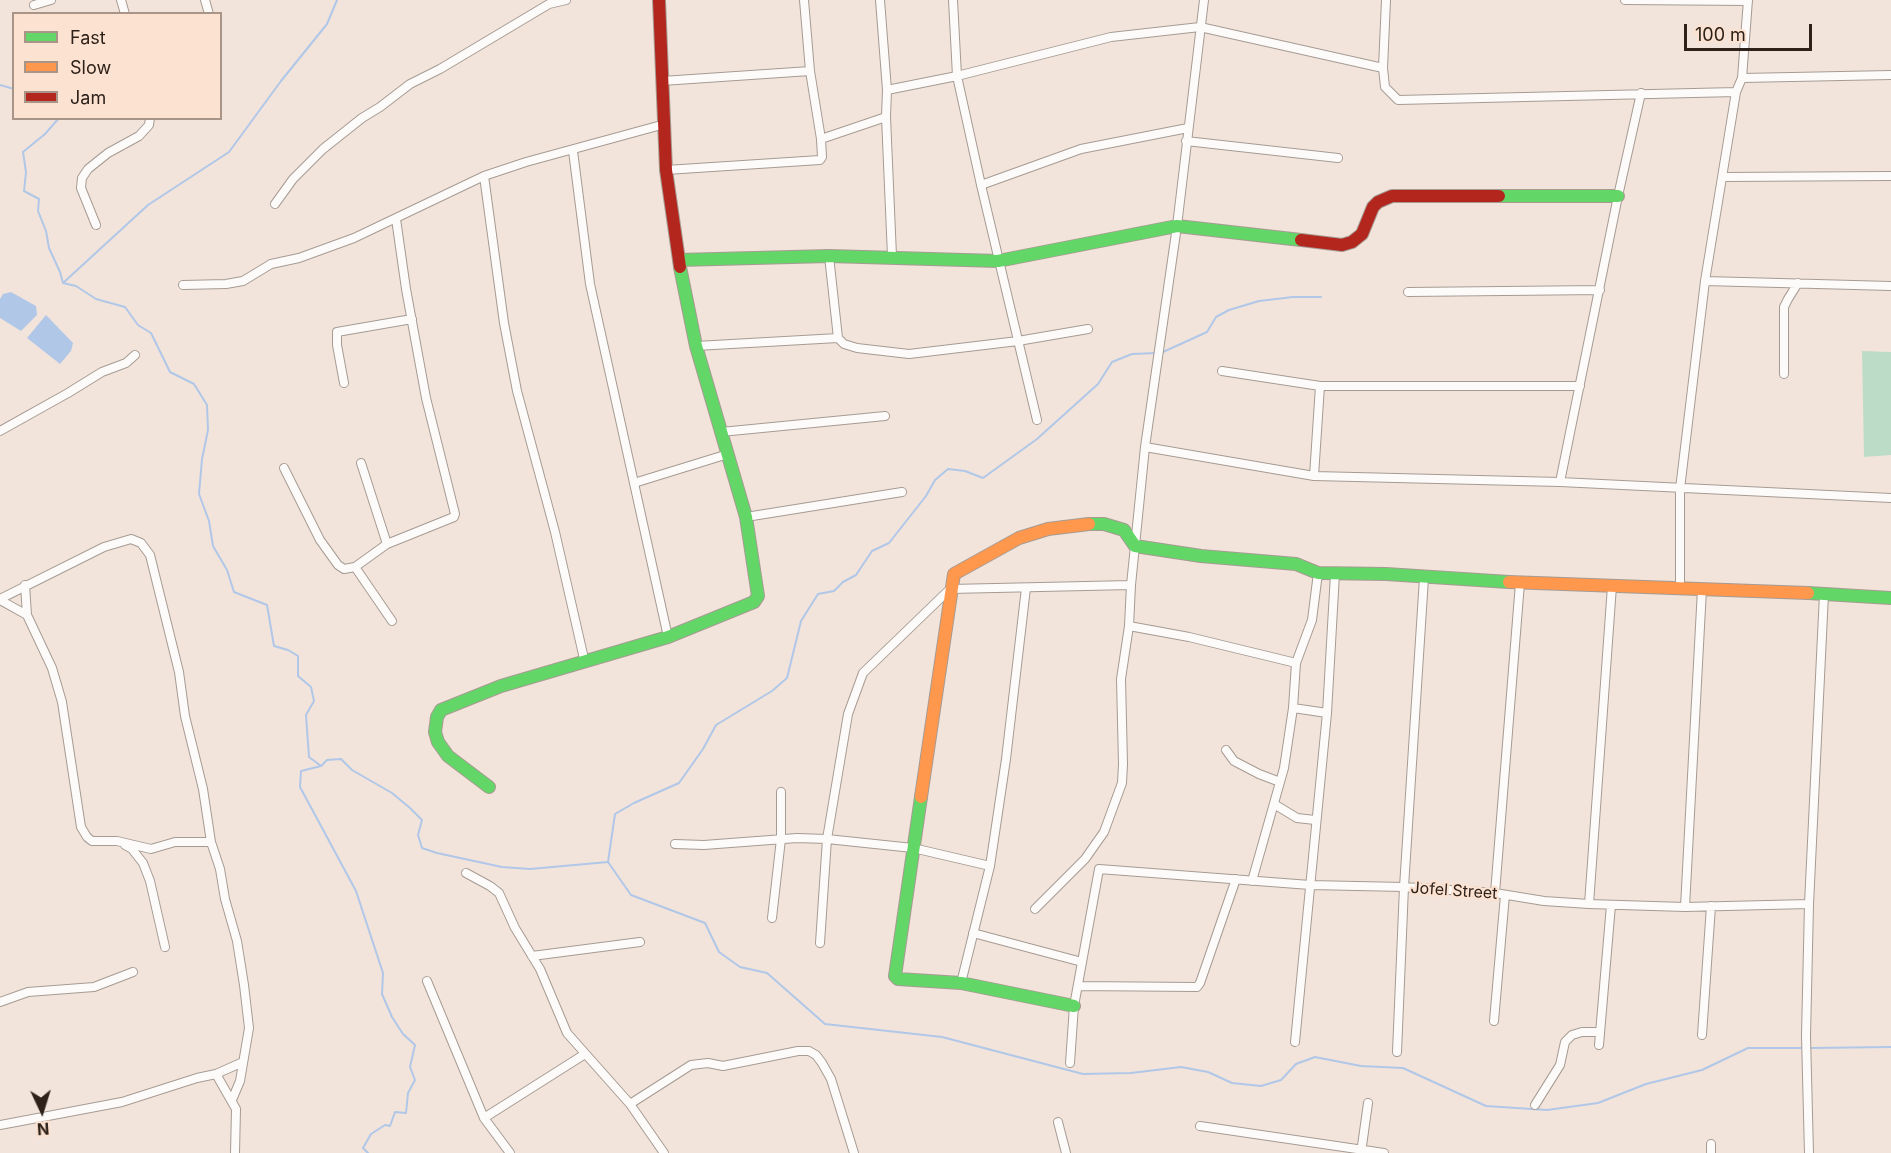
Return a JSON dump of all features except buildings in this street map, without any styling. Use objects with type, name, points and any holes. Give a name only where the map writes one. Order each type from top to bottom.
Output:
[{"type":"street","points":[[35,6],[51,0]]},
{"type":"street","points":[[275,204],[293,179],[323,149],[410,84],[440,69],[548,2],[566,0]]},
{"type":"street","points":[[489,787],[448,756],[438,742],[435,732],[437,717],[441,710],[501,686],[668,637],[758,599],[746,517],[696,346],[680,260],[666,170],[659,0]]},
{"type":"street","points":[[666,170],[816,162],[822,157],[810,70],[804,0]]},
{"type":"street","points":[[880,0],[887,90],[886,117],[892,256]]},
{"type":"street","points":[[953,0],[957,76],[1037,420]]},
{"type":"street","points":[[1035,909],[1085,859],[1104,832],[1122,783],[1121,679],[1129,626],[1145,447],[1177,226],[1204,0]]},
{"type":"street","points":[[1386,0],[1383,68],[1385,87],[1398,100],[1737,92]]},
{"type":"street","points":[[1625,0],[1748,1],[1742,78],[1737,92],[1705,280],[1680,489],[1680,588]]},
{"type":"street","points":[[887,90],[957,76],[1111,37],[1200,27],[1383,68]]},
{"type":"street","points":[[662,81],[810,70]]},
{"type":"street","points":[[1742,78],[1891,75]]},
{"type":"street","points":[[1560,482],[1641,93]]},
{"type":"street","points":[[821,139],[886,117]]},
{"type":"street","points":[[96,225],[81,188],[82,178],[88,169],[108,153],[139,136],[149,125],[150,120]]},
{"type":"street","points":[[183,285],[226,285],[243,281],[271,264],[299,258],[344,242],[484,176],[526,162],[665,124]]},
{"type":"street","points":[[981,185],[1081,149],[1188,128]]},
{"type":"street","points":[[1186,141],[1338,158]]},
{"type":"street","points":[[573,151],[590,284],[668,637]]},
{"type":"street","points":[[484,176],[504,323],[517,391],[555,532],[585,663]]},
{"type":"street","points":[[1723,177],[1891,176]]},
{"type":"street","points":[[680,260],[829,255],[999,261],[1177,226],[1342,245],[1352,242],[1362,234],[1373,207],[1378,202],[1392,196],[1618,196]]},
{"type":"street","points":[[284,468],[320,540],[338,565],[344,569],[355,567],[387,544],[454,517],[431,423],[396,219]]},
{"type":"street","points":[[829,255],[838,338],[844,344],[857,348],[909,354],[1018,341],[1088,329]]},
{"type":"street","points":[[1705,280],[1891,286]]},
{"type":"street","points":[[1784,374],[1785,307],[1798,284]]},
{"type":"street","points":[[1408,292],[1600,290]]},
{"type":"street","points":[[344,383],[337,332],[412,319]]},
{"type":"street","points":[[696,346],[838,338]]},
{"type":"street","points":[[0,430],[102,372],[126,363],[135,355]]},
{"type":"street","points":[[1222,371],[1320,386],[1580,386]]},
{"type":"street","points":[[1314,476],[1320,386]]},
{"type":"street","points":[[722,432],[885,416]]},
{"type":"street","points":[[1145,447],[1314,476],[1560,482],[1891,498]]},
{"type":"street","points":[[634,483],[728,454]]},
{"type":"street","points":[[361,463],[387,544]]},
{"type":"street","points":[[746,517],[902,492]]},
{"type":"street","points":[[1074,1006],[961,983],[898,979],[895,976],[954,574],[1018,538],[1072,525],[1104,524],[1124,530],[1135,546],[1296,564],[1318,573],[1386,574],[1520,583],[1891,598]]},
{"type":"street","points":[[0,599],[104,546],[131,538],[141,543],[150,555],[179,672],[184,716],[203,789],[211,842],[220,869],[225,899],[237,941],[244,985],[249,1028],[240,1081],[232,1100]]},
{"type":"street","points":[[355,567],[392,621]]},
{"type":"street","points":[[1252,881],[1280,782],[1293,708],[1296,663],[1312,620],[1318,573]]},
{"type":"street","points":[[1295,1042],[1327,713],[1335,574]]},
{"type":"street","points":[[1397,1052],[1404,887],[1424,578]]},
{"type":"street","points":[[1495,893],[1520,583]]},
{"type":"street","points":[[25,585],[27,615],[52,668],[62,702],[81,827],[87,837],[92,841],[117,841],[151,849],[175,842],[211,842]]},
{"type":"street","points":[[820,943],[827,839],[848,714],[863,673],[950,589],[1131,585]]},
{"type":"street","points":[[1589,904],[1612,586]]},
{"type":"street","points":[[961,983],[990,866],[1006,759],[1026,588]]},
{"type":"street","points":[[1685,907],[1702,589]]},
{"type":"street","points":[[1809,1153],[1806,1036],[1809,904],[1824,594]]},
{"type":"street","points":[[0,599],[27,615]]},
{"type":"street","points":[[1129,626],[1179,635],[1296,663]]},
{"type":"street","points":[[1293,708],[1327,713]]},
{"type":"street","points":[[1226,750],[1234,761],[1280,782]]},
{"type":"street","points":[[772,918],[781,839],[781,792]]},
{"type":"street","points":[[1274,804],[1297,818],[1315,820]]},
{"type":"street","points":[[675,844],[704,845],[781,839],[827,839],[913,848],[990,866]]},
{"type":"street","points":[[117,841],[132,849],[143,863],[150,881],[165,946]]},
{"type":"street","name":"Jofel Street","points":[[1082,962],[1099,869],[1310,885],[1404,887],[1495,893],[1544,901],[1589,904],[1685,907],[1809,904]]},
{"type":"street","points":[[466,873],[499,893],[515,928],[540,969],[567,1034],[630,1104],[664,1153]]},
{"type":"street","points":[[1078,987],[1197,987],[1200,984],[1236,879]]},
{"type":"street","points":[[1494,1021],[1505,895]]},
{"type":"street","points":[[1599,1045],[1611,905]]},
{"type":"street","points":[[1702,1035],[1711,906]]},
{"type":"street","points":[[973,933],[1082,962],[1074,1006],[1070,1063]]},
{"type":"street","points":[[532,956],[640,942]]},
{"type":"street","points":[[0,1002],[28,992],[94,987],[133,972]]},
{"type":"street","points":[[427,981],[484,1118],[510,1153]]},
{"type":"street","points":[[1536,1105],[1560,1065],[1565,1042],[1572,1035],[1582,1032],[1600,1032]]},
{"type":"street","points":[[630,1104],[692,1065],[708,1063],[723,1066],[798,1051],[809,1051],[822,1063],[831,1079],[854,1153]]},
{"type":"street","points":[[484,1118],[585,1053]]},
{"type":"street","points":[[0,1125],[122,1102],[216,1074],[243,1062]]},
{"type":"street","points":[[216,1074],[236,1109],[235,1153]]},
{"type":"street","points":[[1361,1152],[1368,1103]]},
{"type":"street","points":[[1058,1122],[1066,1153]]},
{"type":"street","points":[[1200,1126],[1361,1152],[1384,1153]]},
{"type":"green space","points":[[1862,351],[1891,352],[1891,455],[1864,457]]},
{"type":"water","points":[[11,292],[36,306],[37,315],[21,331],[0,318],[0,299],[3,294]]},
{"type":"water","points":[[46,315],[73,343],[71,351],[60,364],[27,338]]},
{"type":"waterway","points":[[63,283],[148,205],[229,152],[281,81],[327,24],[337,0]]},
{"type":"waterway","points":[[0,85],[12,88]]},
{"type":"waterway","points":[[57,120],[45,134],[23,152],[26,172],[24,191],[39,199],[38,211],[63,283],[76,286],[96,299],[125,307],[138,325],[151,333],[170,372],[194,384],[207,405],[208,430],[202,459],[199,494],[209,521],[213,546],[227,570],[234,592],[267,605],[274,646],[298,656],[298,676],[311,687],[314,701],[306,715],[309,757],[321,766]]},
{"type":"waterway","points":[[1163,352],[1207,332],[1216,317],[1229,310],[1259,301],[1293,297],[1321,297]]},
{"type":"waterway","points":[[1157,353],[1132,354],[1112,362],[1098,384],[1037,439],[983,478],[965,471],[948,469],[935,480],[926,496],[889,543],[872,551],[856,575],[843,582],[834,591],[818,594],[801,621],[787,678],[772,691],[716,725],[703,749],[679,783],[615,814],[608,862],[631,895],[705,923],[719,952],[740,967],[767,973],[825,1024],[942,1037],[1083,1074],[1131,1073],[1181,1067],[1208,1072],[1232,1083],[1261,1086],[1281,1080],[1296,1064],[1315,1057],[1361,1066],[1403,1068],[1486,1106],[1547,1110],[1598,1103],[1646,1084],[1702,1070],[1748,1048],[1804,1048]]},
{"type":"waterway","points":[[368,1153],[363,1148],[371,1134],[385,1125],[390,1126],[395,1112],[406,1113],[408,1093],[415,1080],[410,1067],[415,1045],[403,1034],[392,1017],[382,994],[383,973],[356,891],[300,787],[301,771],[321,766],[327,760],[341,759],[352,770],[392,793],[410,808],[422,820],[418,835],[422,848],[437,853],[502,867],[530,869],[608,862]]},
{"type":"waterway","points":[[1810,1048],[1891,1047]]},
{"type":"traffic: fast","points":[[1499,196],[1618,196]]},
{"type":"traffic: fast","points":[[679,260],[829,256],[998,261],[1177,226],[1301,240]]},
{"type":"traffic: fast","points":[[489,787],[448,756],[438,742],[435,732],[437,717],[441,710],[501,686],[668,637],[754,602],[758,596],[746,517],[696,346],[680,267]]},
{"type":"traffic: fast","points":[[1089,524],[1104,524],[1124,530],[1135,546],[1201,556],[1296,564],[1318,573],[1386,574],[1509,582]]},
{"type":"traffic: fast","points":[[1808,593],[1891,598]]},
{"type":"traffic: fast","points":[[921,797],[895,976],[898,979],[961,983],[1074,1006]]},
{"type":"traffic: slow","points":[[921,797],[954,574],[1019,538],[1048,529],[1089,524]]},
{"type":"traffic: slow","points":[[1509,582],[1808,593]]},
{"type":"traffic: jam","points":[[659,0],[666,170],[680,267]]},
{"type":"traffic: jam","points":[[1301,240],[1342,245],[1352,242],[1362,234],[1373,207],[1378,202],[1392,196],[1499,196]]}]
